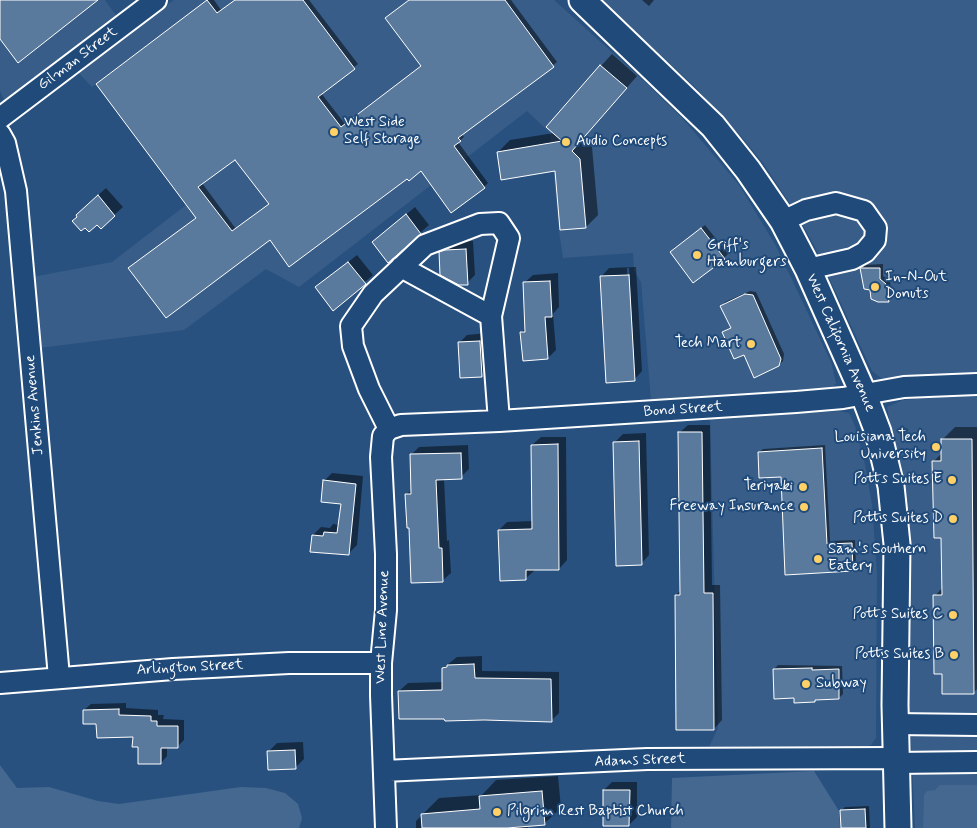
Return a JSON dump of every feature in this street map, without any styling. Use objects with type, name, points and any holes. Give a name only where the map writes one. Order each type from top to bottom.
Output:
[{"type":"main road","name":"West California Avenue","points":[[582,0],[713,126],[748,170],[783,221],[808,269],[864,395],[878,432],[891,486],[897,544],[895,760],[898,828]]},
{"type":"street","name":"Gilman Street","points":[[0,118],[156,0]]},
{"type":"street","name":"Jenkins Avenue","points":[[0,134],[5,143],[16,191],[59,677]]},
{"type":"street","points":[[783,221],[806,210],[836,203],[864,211],[876,228],[875,240],[865,252],[852,258],[808,269]]},
{"type":"street","points":[[389,429],[369,389],[353,346],[351,326],[373,294],[425,245],[480,224],[499,223],[509,238],[491,316],[499,421]]},
{"type":"street","points":[[401,267],[491,316]]},
{"type":"street","name":"Bond Street","points":[[389,429],[401,425],[499,421],[796,402],[843,398],[904,387],[977,384]]},
{"type":"street","name":"West Line Avenue","points":[[386,828],[381,663],[386,610],[386,554],[381,457],[383,436],[389,429]]},
{"type":"street","name":"Arlington Street","points":[[0,683],[173,669],[289,663],[381,663]]},
{"type":"street","points":[[895,724],[977,725]]},
{"type":"street","name":"Adams Street","points":[[384,771],[647,759],[977,762]]},
{"type":"shaded area","points":[[0,0],[105,0],[129,34],[174,0],[554,0],[683,119],[739,185],[776,246],[831,362],[836,383],[831,389],[824,391],[651,400],[641,282],[634,271],[633,253],[563,258],[550,133],[527,111],[299,287],[266,269],[184,330],[39,348],[32,277],[112,262],[186,205],[96,84],[92,87],[65,59],[6,104],[0,91]]},
{"type":"shaded area","name":"Louisiana Tech University","points":[[601,0],[977,0],[977,828],[915,828],[909,702],[908,523],[887,407],[903,400],[915,399],[914,378],[881,378],[872,371],[814,245],[794,210],[763,163],[740,135],[694,86]]},
{"type":"shaded area","points":[[838,411],[849,413],[855,426],[865,464],[872,505],[877,574],[876,738],[871,745],[860,748],[709,747],[718,728],[710,418]]},
{"type":"shaded area","points":[[0,765],[17,788],[49,787],[98,801],[119,804],[241,787],[266,788],[285,793],[298,804],[302,818],[299,828],[0,828]]},
{"type":"shaded area","points":[[814,771],[839,811],[840,828],[671,828],[672,778]]},
{"type":"shaded area","points":[[940,785],[977,785],[977,828],[923,828],[924,795],[927,791],[935,790]]},
{"type":"building","points":[[0,0],[98,0],[18,63],[0,39]]},
{"type":"building","points":[[207,0],[217,13],[235,0],[303,0],[355,69],[318,97],[341,127],[421,66],[385,18],[409,0],[505,0],[554,67],[458,138],[461,141],[454,146],[485,188],[451,213],[421,171],[409,181],[407,179],[289,267],[270,240],[166,318],[128,268],[196,218],[96,84]],"holes":[[[235,160],[269,204],[232,231],[198,187]]]},
{"type":"building","name":"Audio Concepts","points":[[600,65],[627,88],[572,151],[580,159],[586,228],[560,230],[555,171],[501,180],[497,152],[562,141],[546,127]]},
{"type":"building","points":[[98,195],[115,216],[101,229],[97,225],[89,232],[85,228],[81,231],[72,221]]},
{"type":"building","points":[[406,214],[421,234],[388,263],[372,242]]},
{"type":"building","name":"Griff's Hamburgers","points":[[701,228],[725,259],[693,283],[670,252]]},
{"type":"building","points":[[466,249],[468,285],[459,285],[440,275],[439,252]]},
{"type":"building","points":[[348,262],[366,284],[333,311],[315,287]]},
{"type":"building","name":"In-N-Out Donuts","points":[[860,268],[880,268],[880,279],[886,284],[889,302],[878,302],[871,299],[870,290],[864,289]]},
{"type":"building","points":[[629,275],[635,381],[606,383],[600,276]]},
{"type":"building","points":[[550,281],[552,317],[545,317],[548,359],[523,361],[520,332],[525,332],[523,282]]},
{"type":"building","name":"Tech Mart","points":[[745,294],[753,295],[781,359],[779,366],[754,378],[744,355],[734,359],[722,332],[731,328],[720,306]]},
{"type":"building","points":[[480,341],[482,377],[460,378],[458,342]]},
{"type":"building","points":[[678,432],[702,432],[704,593],[713,593],[714,730],[676,730],[675,595],[680,595]]},
{"type":"building","points":[[941,439],[972,439],[974,694],[942,694],[942,674],[934,674],[933,595],[942,595],[941,538],[934,538],[932,461],[941,461]]},
{"type":"building","points":[[639,441],[642,565],[616,566],[613,442]]},
{"type":"building","points":[[558,444],[559,570],[526,570],[526,580],[500,581],[498,530],[532,529],[531,445]]},
{"type":"building","points":[[822,448],[827,544],[852,543],[853,571],[785,575],[781,477],[759,478],[758,452]]},
{"type":"building","points":[[461,453],[462,479],[436,480],[439,548],[442,548],[443,582],[411,583],[409,528],[407,528],[405,494],[411,494],[410,454]]},
{"type":"building","points":[[323,480],[356,484],[349,555],[310,552],[312,535],[323,536],[324,532],[337,533],[341,504],[321,502]]},
{"type":"building","points":[[474,664],[475,678],[551,679],[552,722],[399,719],[398,691],[442,690],[442,668],[447,667],[447,665]]},
{"type":"building","name":"Subway","points":[[812,668],[812,670],[839,669],[839,699],[794,703],[794,698],[774,699],[773,669]]},
{"type":"building","points":[[119,709],[119,715],[151,716],[151,721],[157,721],[157,726],[178,726],[178,748],[161,748],[161,764],[138,764],[138,747],[132,747],[133,737],[97,738],[96,724],[83,724],[83,710]]},
{"type":"building","points":[[295,750],[296,769],[268,770],[267,751]]},
{"type":"building","points":[[603,790],[630,790],[629,826],[603,826]]},
{"type":"building","name":"Pilgrim Rest Baptist Church","points":[[542,791],[545,825],[507,828],[422,828],[421,814],[480,809],[479,796]]},
{"type":"building","points":[[865,809],[866,828],[841,828],[840,810]]},
{"type":"place","name":"West Side Self Storage","points":[[334,132]]},
{"type":"place","name":"Audio Concepts","points":[[566,142]]},
{"type":"place","name":"Griff's Hamburgers","points":[[697,255]]},
{"type":"place","name":"In-N-Out Donuts","points":[[875,287]]},
{"type":"place","name":"Tech Mart","points":[[751,344]]},
{"type":"place","name":"Louisiana Tech University","points":[[936,447]]},
{"type":"place","name":"Potts Suites E","points":[[952,480]]},
{"type":"place","name":"Teriyaki","points":[[803,487]]},
{"type":"place","name":"Freeway Insurance","points":[[804,507]]},
{"type":"place","name":"Potts Suites D","points":[[953,519]]},
{"type":"place","name":"Sam's Southern Eatery","points":[[818,559]]},
{"type":"place","name":"Potts Suites C","points":[[953,615]]},
{"type":"place","name":"Potts Suites B","points":[[954,655]]},
{"type":"place","name":"Subway","points":[[806,684]]},
{"type":"place","name":"Pilgrim Rest Baptist Church","points":[[497,812]]}]
